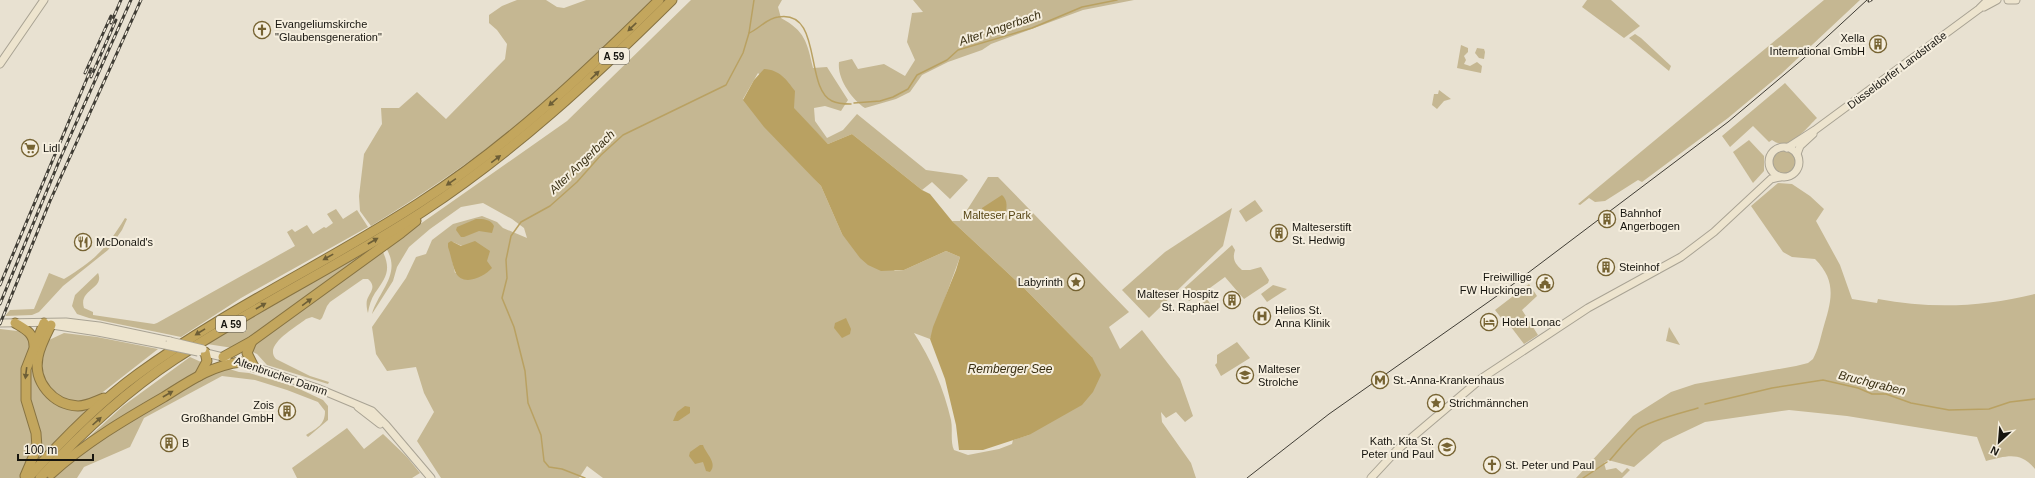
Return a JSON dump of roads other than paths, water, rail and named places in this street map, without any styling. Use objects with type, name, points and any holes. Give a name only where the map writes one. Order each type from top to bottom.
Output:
[{"type":"highway","name":"A 59","points":[[28,478],[74,429],[111,395],[170,351],[245,304],[392,220],[475,165],[549,105],[659,0]]},
{"type":"highway","name":"A 59","points":[[40,478],[81,435],[119,401],[173,360],[247,314],[396,228],[442,198],[522,140],[588,81],[672,0]]},
{"type":"highway","points":[[223,357],[252,341],[401,233],[442,198]]},
{"type":"highway","points":[[15,323],[30,333],[34,341],[34,347]]},
{"type":"highway","points":[[49,324],[38,357],[37,369],[46,391],[60,401],[78,406],[88,404],[111,395]]},
{"type":"highway","points":[[25,478],[37,448],[36,433],[26,400],[26,369],[34,347],[49,324]]},
{"type":"highway","points":[[252,341],[247,353],[254,367]]},
{"type":"highway","points":[[199,376],[207,361],[202,351]]},
{"type":"highway","points":[[47,478],[84,447],[136,413],[199,376],[222,365],[241,362]]},
{"type":"main road","points":[[0,64],[44,0]]},
{"type":"main road","name":"Düsseldorfer Landstraße","points":[[1979,10],[1988,0]]},
{"type":"main road","name":"Düsseldorfer Landstraße","points":[[1786,148],[1815,130],[1979,10],[1997,0]]},
{"type":"main road","points":[[2008,0],[2016,0]]},
{"type":"main road","name":"Düsseldorfer Landstraße","points":[[1797,154],[1800,146],[1815,130]]},
{"type":"main road","points":[[1371,478],[1396,450],[1482,378],[1588,308],[1681,257],[1714,232],[1771,179],[1787,177],[1796,172],[1799,165],[1797,154],[1786,148],[1779,148],[1774,152],[1770,159],[1770,167],[1767,176],[1752,196]]},
{"type":"main road","points":[[1770,167],[1774,173],[1780,177]]},
{"type":"main road","name":"Altenbrucher Damm","points":[[0,323],[49,324],[168,343],[241,362],[317,388],[355,403],[375,413],[431,478]]},
{"type":"water","name":"Remberger See","points":[[764,69],[778,73],[789,83],[795,91],[794,108],[828,144],[852,134],[922,190],[930,194],[952,221],[1024,288],[1092,357],[1101,375],[1093,392],[1082,405],[1029,435],[983,450],[959,450],[956,425],[945,379],[930,339],[933,327],[960,257],[946,251],[904,270],[881,271],[868,265],[860,258],[842,234],[821,186],[764,127],[743,100],[754,80]]},
{"type":"water","points":[[1002,195],[1006,202],[1006,211],[989,214],[983,212],[982,208]]},
{"type":"water","points":[[476,219],[484,219],[491,222],[494,226],[492,233],[479,231],[461,237],[456,230],[457,227]]},
{"type":"water","points":[[451,241],[461,246],[475,241],[490,251],[487,261],[492,268],[484,275],[473,279],[463,279],[458,276],[455,271],[448,247],[448,243]]},
{"type":"water","points":[[846,318],[851,329],[850,334],[842,338],[834,328],[835,323]]},
{"type":"water","points":[[685,406],[690,407],[690,413],[678,421],[673,421],[677,412]]},
{"type":"water","points":[[700,445],[703,445],[711,458],[713,465],[710,472],[706,471],[703,462],[695,464],[689,456],[690,452]]},
{"type":"waterway","points":[[749,33],[754,0]]},
{"type":"waterway","name":"Alter Angerbach","points":[[854,103],[880,101],[893,97],[908,89],[917,75],[947,60],[958,50],[1032,28],[1082,7],[1117,0]]},
{"type":"waterway","name":"Alter Angerbach","points":[[585,478],[562,469],[549,467],[544,461],[541,435],[528,403],[525,371],[514,327],[502,298],[507,278],[506,260],[511,236],[521,222],[550,206],[577,182],[601,155],[623,135],[726,85],[743,53],[749,33],[774,18],[792,18],[801,25],[807,37],[814,67],[823,93],[834,102],[851,104]]},
{"type":"waterway","name":"Bruchgraben","points":[[1705,404],[1772,388],[1823,380],[1858,388],[1872,394],[1886,394],[1911,403],[1949,410],[1989,409],[2010,402],[2035,399]]},
{"type":"waterway","name":"Bruchgraben","points":[[1610,460],[1637,430],[1642,427],[1657,420],[1698,408]]},
{"type":"waterway","name":"Bruchgraben","points":[[1583,478],[1607,462]]},
{"type":"tram line","points":[[1247,478],[1329,414],[1504,291],[1728,122],[1803,59],[1867,0]]},
{"type":"railway","points":[[111,23],[121,0]]},
{"type":"railway","points":[[0,304],[60,159],[131,0]]},
{"type":"railway","points":[[0,324],[50,201],[141,0]]},
{"type":"railway","points":[[85,73],[111,16]]},
{"type":"railway","points":[[91,77],[116,20]]},
{"type":"railway","points":[[0,285],[91,69]]},
{"type":"place","name":"Evangeliumskirche \"Glaubensgeneration\"","points":[[262,30]]},
{"type":"place","name":"Xella International GmbH","points":[[1878,44]]},
{"type":"place","name":"Lidl","points":[[30,148]]},
{"type":"place","name":"Bahnhof Angerbogen","points":[[1607,219]]},
{"type":"place","name":"Malteserstift St. Hedwig","points":[[1279,233]]},
{"type":"place","name":"McDonald's","points":[[83,242]]},
{"type":"place","name":"Steinhof","points":[[1606,267]]},
{"type":"place","name":"Labyrinth","points":[[1076,282]]},
{"type":"place","name":"Freiwillige FW Huckingen","points":[[1545,283]]},
{"type":"place","name":"Malteser Hospitz St. Raphael","points":[[1232,300]]},
{"type":"place","name":"Helios St. Anna Klinik","points":[[1262,316]]},
{"type":"place","name":"Hotel Lonac","points":[[1489,322]]},
{"type":"place","name":"Malteser Strolche","points":[[1245,375]]},
{"type":"place","name":"St.-Anna-Krankenhaus","points":[[1380,380]]},
{"type":"place","name":"Strichmännchen","points":[[1436,403]]},
{"type":"place","name":"Zois Großhandel GmbH","points":[[287,411]]},
{"type":"place","name":"B","points":[[169,443]]},
{"type":"place","name":"Kath. Kita St. Peter und Paul","points":[[1447,447]]},
{"type":"place","name":"St. Peter und Paul","points":[[1492,465]]},
{"type":"park label","name":"Malteser Park","points":[[997,215]]}]
